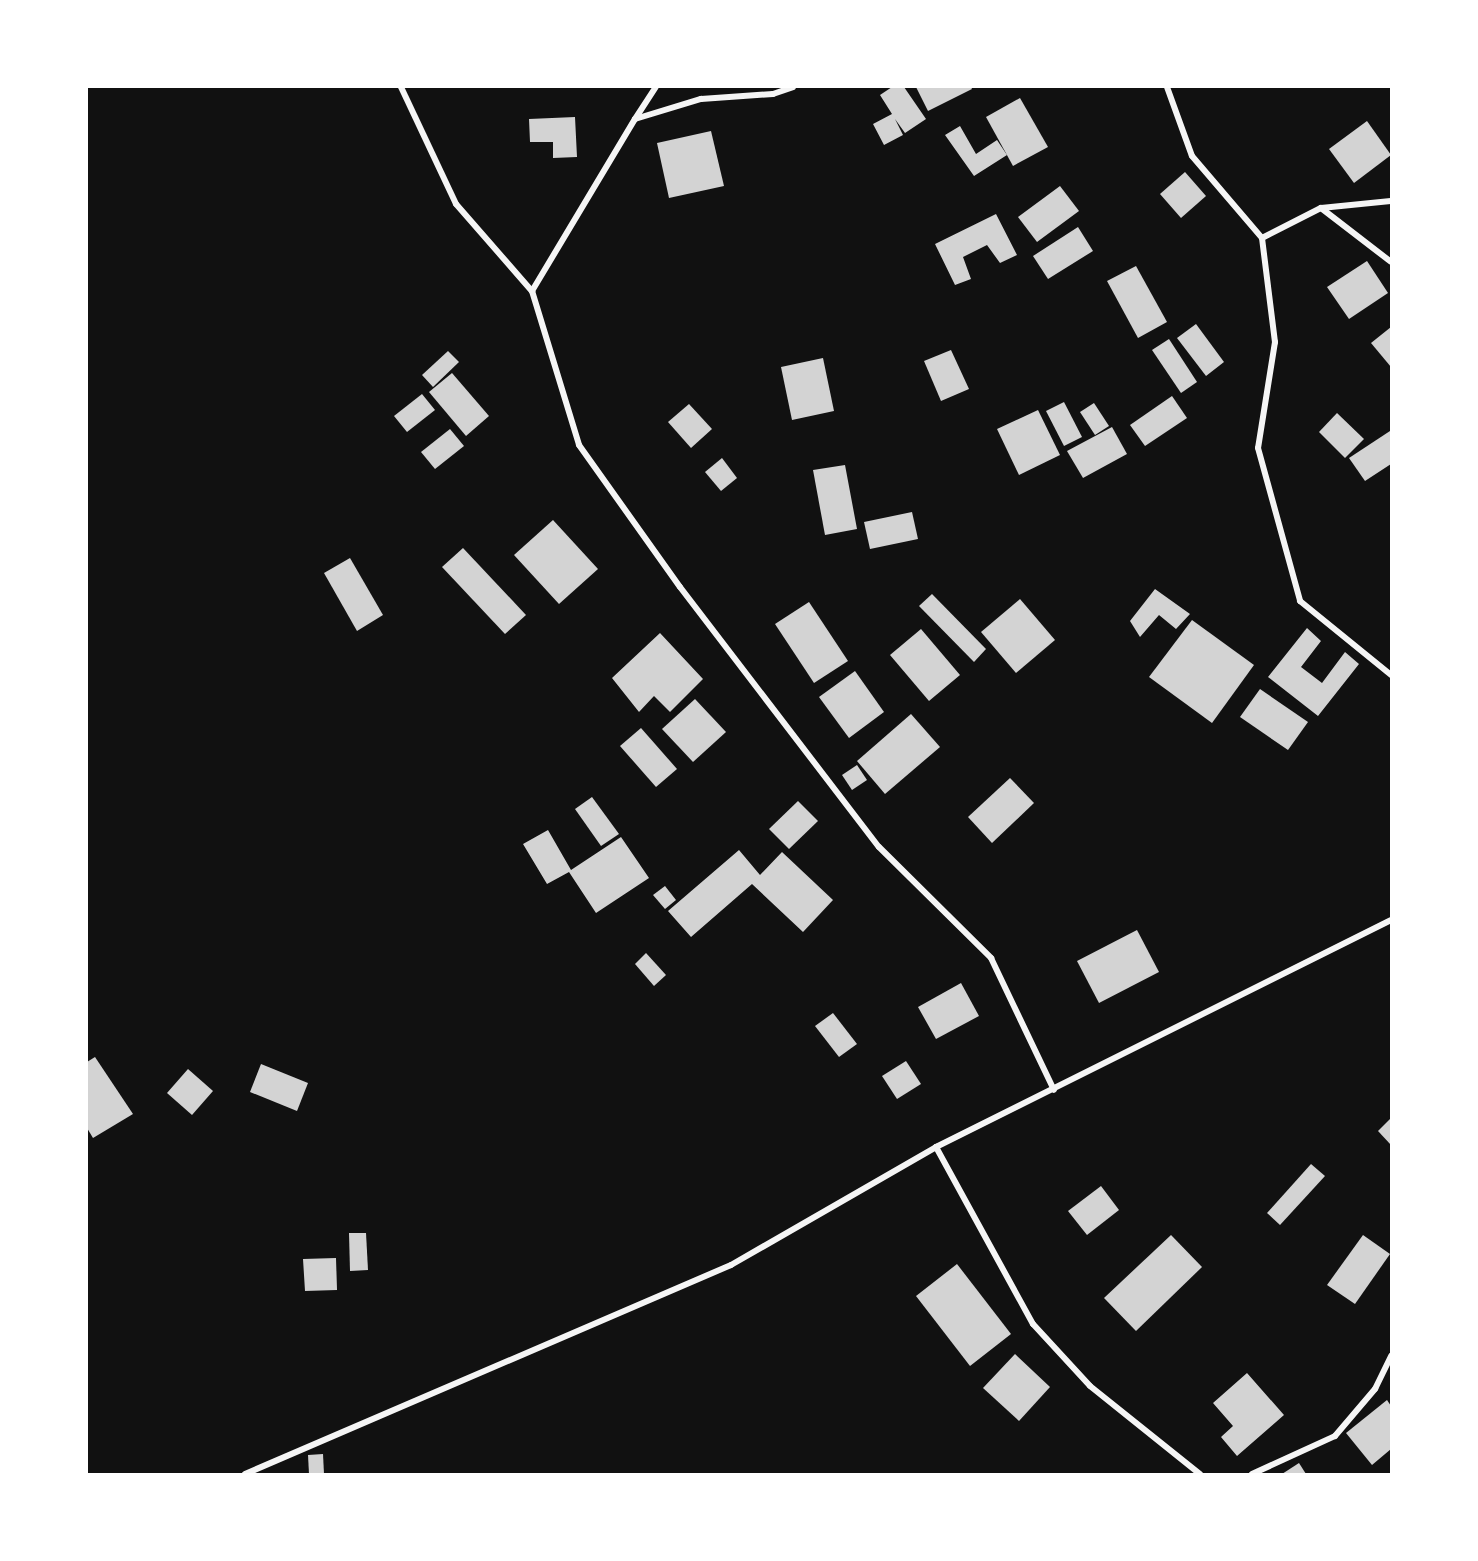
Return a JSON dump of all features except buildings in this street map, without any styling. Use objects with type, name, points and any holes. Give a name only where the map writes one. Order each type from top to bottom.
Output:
[{"type":"street","points":[[401,87],[456,204],[532,291],[579,445],[680,586],[879,847],[991,958],[1054,1090]]},
{"type":"street","points":[[532,291],[656,87]]},
{"type":"street","points":[[635,119],[701,99],[773,94],[793,87]]},
{"type":"street","points":[[1167,87],[1192,156],[1262,238],[1275,342],[1258,448],[1300,601],[1391,675]]},
{"type":"street","points":[[1262,238],[1321,208],[1391,201]]},
{"type":"street","points":[[1321,208],[1391,262]]},
{"type":"street","points":[[245,1474],[731,1265],[936,1147],[1391,920]]},
{"type":"street","points":[[936,1147],[1033,1324],[1090,1386],[1200,1474]]},
{"type":"street","points":[[1252,1474],[1335,1436],[1375,1389],[1391,1356]]}]
